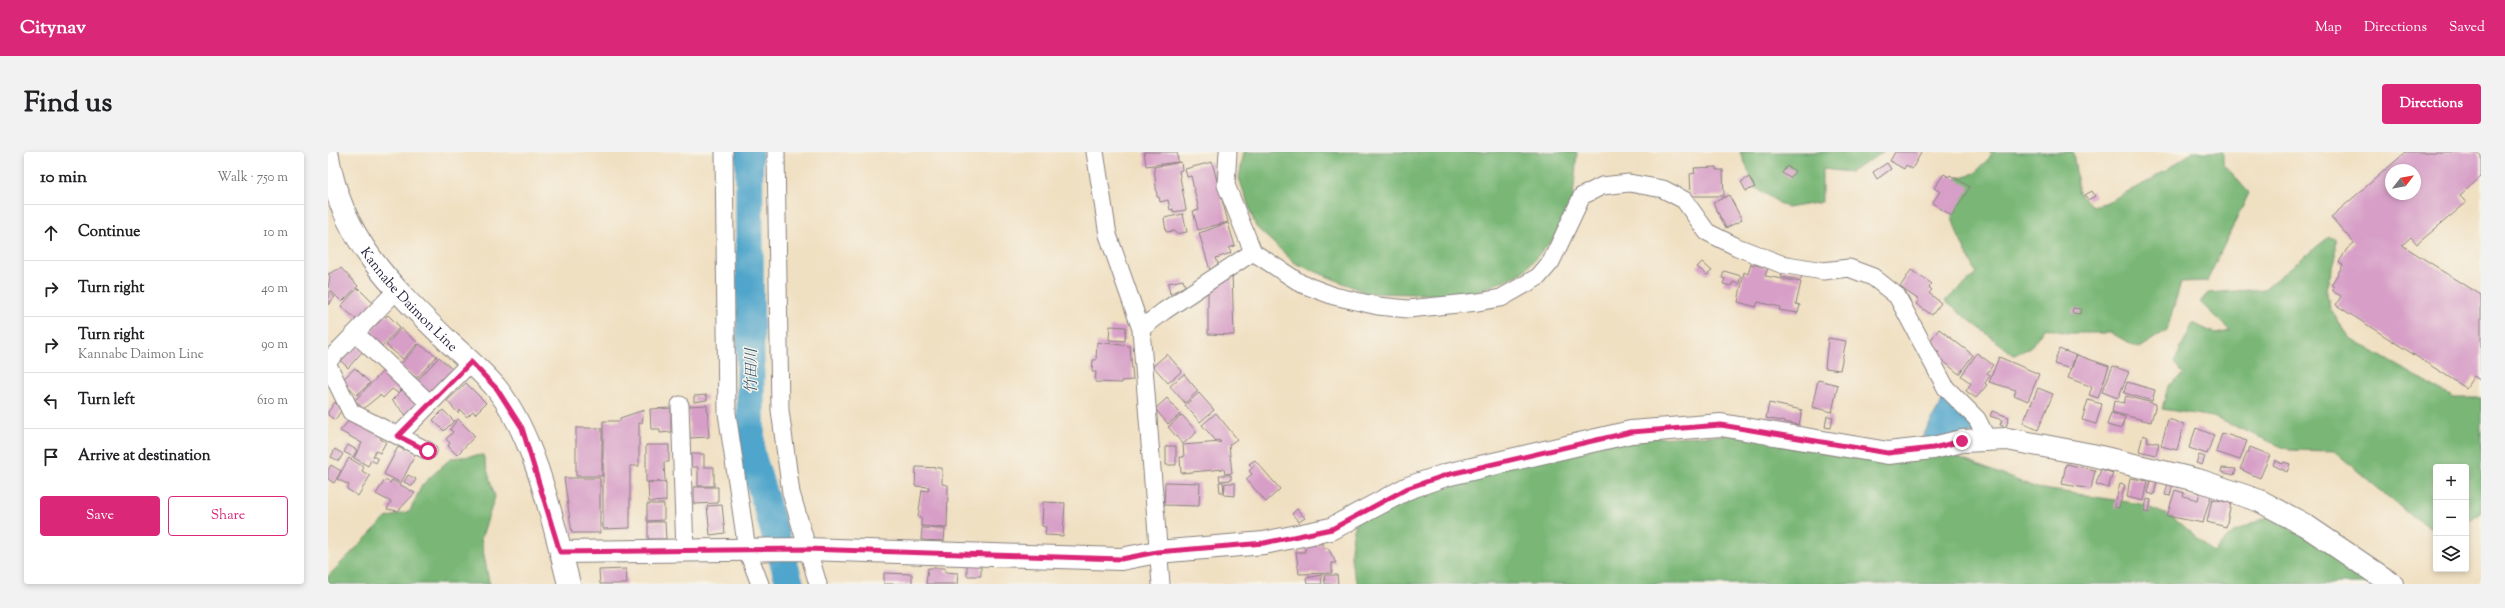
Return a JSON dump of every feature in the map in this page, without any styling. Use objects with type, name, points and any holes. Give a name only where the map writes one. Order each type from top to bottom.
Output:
[{"type":"street","points":[[724,152],[727,413],[749,550],[760,584]]},
{"type":"street","points":[[776,152],[780,410],[791,493],[804,549],[818,584]]},
{"type":"street","points":[[1095,152],[1108,235],[1141,329],[1157,552],[1161,584]]},
{"type":"street","points":[[1228,152],[1226,185],[1253,252],[1302,284],[1334,296],[1378,306],[1408,309],[1478,302],[1501,298],[1538,277],[1552,262],[1582,196],[1602,186],[1629,183],[1662,189],[1684,200],[1707,232],[1737,247],[1781,264],[1823,271],[1849,268],[1873,277],[1885,286],[1898,296],[1946,388],[1977,419],[1987,439]]},
{"type":"street","name":"Kannabe Daimon Line","points":[[328,157],[332,180],[348,223],[372,262],[396,291],[471,362],[497,389],[522,428],[569,584]]},
{"type":"street","points":[[1141,329],[1164,311],[1253,252]]},
{"type":"street","points":[[328,361],[396,291]]},
{"type":"street","points":[[355,333],[430,404]]},
{"type":"street","points":[[398,436],[471,362]]},
{"type":"street","points":[[328,365],[351,412],[428,451]]},
{"type":"street","points":[[680,405],[685,552]]},
{"type":"street","points":[[560,552],[685,552],[804,549],[1121,559],[1157,552],[1264,543],[1332,529],[1408,488],[1446,475],[1631,432],[1721,425],[1888,453],[1987,439],[2032,442],[2092,455],[2201,481],[2260,501],[2305,525],[2392,584]]},
{"type":"green space","points":[[1244,152],[1577,152],[1573,198],[1560,232],[1522,273],[1469,295],[1367,293],[1295,263],[1256,227],[1239,178]]},
{"type":"green space","points":[[1740,152],[1884,152],[1850,172],[1822,169],[1822,202],[1787,208],[1756,188]]},
{"type":"green space","points":[[1990,152],[2073,152],[2079,193],[2092,206],[2105,203],[2151,180],[2193,152],[2223,152],[2223,163],[2249,193],[2207,281],[2181,282],[2167,330],[2139,348],[2111,333],[2068,333],[2044,328],[2030,348],[2014,355],[1945,301],[1977,274],[1956,229],[1951,207],[1951,180],[1975,173],[1991,156]]},
{"type":"green space","points":[[2329,237],[2336,239],[2336,257],[2326,288],[2330,309],[2350,338],[2454,398],[2481,398],[2481,512],[2469,522],[2469,464],[2433,464],[2433,529],[2405,511],[2334,451],[2289,450],[2213,417],[2162,409],[2168,386],[2184,374],[2174,363],[2193,323],[2216,334],[2230,331],[2200,302],[2208,293],[2264,289]]},
{"type":"green space","points":[[1728,435],[1953,456],[2037,488],[2141,504],[2172,517],[2213,552],[2235,532],[2268,516],[2387,584],[1358,584],[1351,561],[1352,538],[1356,522],[1448,477],[1625,439]]},
{"type":"green space","points":[[483,455],[495,497],[481,539],[489,582],[491,584],[328,584],[328,576],[386,518],[410,511],[422,485],[451,458]]},
{"type":"water","points":[[1944,398],[1965,412],[1976,433],[1920,441]]},
{"type":"building","points":[[1144,152],[1177,152],[1178,162],[1146,166]]},
{"type":"building","points":[[1895,152],[1921,153],[1912,169],[1906,165],[1904,169],[1890,161]]},
{"type":"building","points":[[2406,152],[2478,152],[2481,156],[2481,177],[2460,195],[2466,203],[2417,244],[2411,237],[2402,245],[2481,295],[2481,381],[2474,376],[2466,388],[2336,305],[2341,296],[2332,291],[2334,287],[2331,285],[2343,265],[2339,262],[2347,249],[2354,243],[2331,217],[2385,170],[2385,200],[2421,200],[2421,164],[2392,164]]},
{"type":"building","points":[[1181,162],[1182,170],[1179,171],[1186,210],[1173,212],[1173,209],[1170,210],[1168,200],[1160,202],[1159,197],[1157,197],[1154,167]]},
{"type":"building","points":[[1212,162],[1228,222],[1198,230],[1193,211],[1199,210],[1191,176],[1187,177],[1185,169]]},
{"type":"building","points":[[1887,163],[1891,169],[1877,179],[1873,172]]},
{"type":"building","points":[[1787,166],[1795,171],[1790,178],[1782,173]]},
{"type":"building","points":[[1716,167],[1716,170],[1723,170],[1724,196],[1691,196],[1690,174],[1695,173],[1694,168]]},
{"type":"building","points":[[1944,174],[1949,177],[1950,175],[1970,187],[1952,216],[1932,203],[1940,192],[1934,188]]},
{"type":"building","points":[[1749,177],[1755,187],[1746,191],[1741,182]]},
{"type":"building","points":[[2092,191],[2095,196],[2088,200],[2085,195]]},
{"type":"building","points":[[1729,195],[1742,220],[1726,228],[1713,203]]},
{"type":"building","points":[[1183,214],[1187,232],[1176,234],[1175,231],[1166,232],[1164,218]]},
{"type":"building","points":[[1228,223],[1235,246],[1229,248],[1231,253],[1216,258],[1218,264],[1210,270],[1199,233]]},
{"type":"building","points":[[1702,262],[1712,271],[1707,275],[1697,267]]},
{"type":"building","points":[[1751,264],[1768,268],[1765,276],[1801,282],[1796,304],[1800,305],[1798,313],[1779,310],[1780,307],[1758,302],[1756,307],[1738,302],[1744,272],[1748,274]]},
{"type":"building","points":[[341,268],[358,286],[342,302],[328,288],[330,276],[328,274]]},
{"type":"building","points":[[1783,270],[1802,272],[1801,280],[1781,277]]},
{"type":"building","points":[[1911,270],[1932,284],[1929,287],[1932,290],[1929,293],[1941,303],[1932,315],[1916,304],[1919,300],[1900,287]]},
{"type":"building","points":[[1724,271],[1741,276],[1739,284],[1733,282],[1731,286],[1723,284],[1725,279],[1722,278]]},
{"type":"building","points":[[1232,273],[1234,335],[1208,334],[1208,288]]},
{"type":"building","points":[[1183,280],[1185,286],[1170,294],[1168,283]]},
{"type":"building","points":[[358,288],[372,302],[372,305],[357,320],[341,306]]},
{"type":"building","points":[[328,291],[335,297],[328,305]]},
{"type":"building","points":[[2073,308],[2081,309],[2080,314],[2072,313]]},
{"type":"building","points":[[382,313],[386,317],[388,315],[400,327],[380,348],[366,335],[380,321],[377,318]]},
{"type":"building","points":[[1110,326],[1126,327],[1125,341],[1109,340]]},
{"type":"building","points":[[401,328],[418,343],[403,359],[386,345]]},
{"type":"building","points":[[1939,329],[1973,355],[1959,374],[1936,355],[1939,352],[1931,347],[1933,344],[1929,342]]},
{"type":"building","points":[[1828,338],[1846,341],[1840,370],[1825,368]]},
{"type":"building","points":[[1097,342],[1130,346],[1133,380],[1122,381],[1122,383],[1095,382],[1096,372],[1092,372],[1093,360],[1096,360]]},
{"type":"building","points":[[356,344],[363,351],[348,368],[341,361]]},
{"type":"building","points":[[419,344],[437,356],[417,378],[399,366]]},
{"type":"building","points":[[2059,349],[2075,355],[2071,369],[2054,364]]},
{"type":"building","points":[[1977,353],[1993,365],[1987,373],[1990,375],[1985,383],[1987,385],[1976,398],[1966,391],[1971,383],[1961,376]]},
{"type":"building","points":[[1167,354],[1182,371],[1168,383],[1153,366]]},
{"type":"building","points":[[2077,355],[2109,366],[2098,398],[2089,395],[2092,387],[2068,378]]},
{"type":"building","points":[[439,357],[453,370],[431,394],[415,383]]},
{"type":"building","points":[[1999,357],[2039,374],[2028,401],[2014,395],[2016,390],[1989,382]]},
{"type":"building","points":[[2113,366],[2129,372],[2118,398],[2102,392]]},
{"type":"building","points":[[355,368],[370,383],[357,395],[342,380]]},
{"type":"building","points":[[384,370],[403,388],[398,393],[392,389],[383,398],[380,395],[363,409],[355,400]]},
{"type":"building","points":[[1184,374],[1198,391],[1185,403],[1170,386]]},
{"type":"building","points":[[1818,380],[1838,385],[1832,412],[1812,407]]},
{"type":"building","points":[[2127,382],[2155,390],[2152,401],[2124,393]]},
{"type":"building","points":[[466,383],[486,403],[475,414],[473,411],[467,417],[460,410],[458,413],[447,401]]},
{"type":"building","points":[[404,388],[418,401],[418,407],[408,417],[392,400]]},
{"type":"building","points":[[2038,388],[2053,394],[2038,430],[2023,423]]},
{"type":"building","points":[[1199,393],[1214,410],[1200,422],[1185,405]]},
{"type":"building","points":[[707,395],[707,400],[694,402],[694,396]]},
{"type":"building","points":[[2126,396],[2156,404],[2151,422],[2112,412],[2114,401],[2124,403]]},
{"type":"building","points":[[1167,398],[1181,414],[1168,424],[1155,409]]},
{"type":"building","points":[[2088,400],[2102,404],[2096,424],[2082,420]]},
{"type":"building","points":[[335,402],[341,411],[335,420],[328,415],[328,412]]},
{"type":"building","points":[[1769,403],[1802,410],[1799,425],[1766,418]]},
{"type":"building","points":[[707,405],[709,437],[690,438],[688,406]]},
{"type":"building","points":[[671,408],[671,432],[660,433],[660,429],[651,429],[650,409]]},
{"type":"building","points":[[443,410],[454,421],[444,431],[433,420]]},
{"type":"building","points":[[644,410],[642,423],[639,423],[639,466],[630,466],[630,528],[603,529],[603,421],[620,421],[620,418]]},
{"type":"building","points":[[1992,411],[2009,417],[2006,427],[2000,425],[2002,420],[1990,416]]},
{"type":"building","points":[[1216,413],[1237,439],[1229,445],[1232,473],[1225,474],[1224,469],[1181,473],[1180,457],[1184,457],[1183,445],[1221,442],[1218,440],[1216,441],[1202,425]]},
{"type":"building","points":[[2111,413],[2125,417],[2121,429],[2107,425]]},
{"type":"building","points":[[1182,415],[1197,432],[1183,444],[1168,427]]},
{"type":"building","points":[[1827,416],[1833,417],[1831,428],[1825,427]]},
{"type":"building","points":[[350,419],[383,435],[380,439],[386,442],[380,453],[376,451],[373,456],[378,459],[376,463],[371,460],[368,466],[354,458],[362,443],[340,431]]},
{"type":"building","points":[[458,419],[475,436],[457,455],[448,446],[450,443],[446,439],[453,432],[450,429]]},
{"type":"building","points":[[2168,419],[2184,424],[2177,450],[2161,446]]},
{"type":"building","points":[[576,428],[602,428],[602,476],[576,476]]},
{"type":"building","points":[[2196,428],[2214,435],[2207,454],[2189,448]]},
{"type":"building","points":[[2222,433],[2247,441],[2240,460],[2216,452]]},
{"type":"building","points":[[2143,435],[2148,437],[2147,441],[2159,443],[2156,455],[2139,451]]},
{"type":"building","points":[[348,445],[357,450],[353,457],[344,452]]},
{"type":"building","points":[[646,445],[669,445],[669,462],[664,462],[665,482],[646,482]]},
{"type":"building","points":[[1166,446],[1176,446],[1176,465],[1166,465]]},
{"type":"building","points":[[398,447],[404,450],[406,447],[416,453],[401,483],[384,474]]},
{"type":"building","points":[[2250,447],[2270,455],[2260,478],[2240,469]]},
{"type":"building","points":[[335,449],[343,454],[339,461],[331,457]]},
{"type":"building","points":[[691,454],[704,454],[704,467],[714,467],[714,486],[698,486],[698,467],[691,467]]},
{"type":"building","points":[[2199,455],[2205,457],[2202,465],[2196,463]]},
{"type":"building","points":[[349,458],[364,467],[362,471],[370,476],[358,496],[347,489],[349,485],[337,479]]},
{"type":"building","points":[[1255,460],[1280,489],[1266,502],[1246,479],[1252,474],[1249,471],[1256,464],[1252,467],[1249,464]]},
{"type":"building","points":[[2275,460],[2283,464],[2284,462],[2290,464],[2287,472],[2273,465]]},
{"type":"building","points":[[2066,464],[2095,470],[2091,489],[2062,484]]},
{"type":"building","points":[[331,465],[341,471],[334,483],[328,479],[328,470]]},
{"type":"building","points":[[916,467],[942,468],[942,484],[948,485],[947,528],[921,526],[921,518],[918,517],[922,490],[928,491],[929,487],[915,486]]},
{"type":"building","points":[[2222,468],[2236,469],[2234,475],[2221,472]]},
{"type":"building","points":[[2101,469],[2113,473],[2108,488],[2096,484]]},
{"type":"building","points":[[408,475],[416,479],[412,486],[404,482]]},
{"type":"building","points":[[1219,475],[1231,475],[1231,480],[1220,481]]},
{"type":"building","points":[[564,478],[600,478],[600,533],[572,533]]},
{"type":"building","points":[[2130,478],[2148,481],[2144,501],[2127,497]]},
{"type":"building","points":[[385,480],[390,483],[392,480],[415,493],[398,511],[387,509],[391,502],[376,494]]},
{"type":"building","points":[[2151,480],[2157,481],[2154,495],[2148,493]]},
{"type":"building","points":[[648,482],[666,482],[666,501],[649,502]]},
{"type":"building","points":[[1165,482],[1200,483],[1199,506],[1164,505]]},
{"type":"building","points":[[1219,482],[1223,482],[1224,492],[1220,492]]},
{"type":"building","points":[[1225,483],[1235,483],[1235,496],[1224,495]]},
{"type":"building","points":[[2168,483],[2173,484],[2170,496],[2165,495]]},
{"type":"building","points":[[2120,484],[2125,485],[2119,508],[2114,507]]},
{"type":"building","points":[[694,487],[718,487],[718,503],[694,504]]},
{"type":"building","points":[[2175,490],[2184,493],[2183,496],[2198,500],[2200,492],[2211,495],[2203,523],[2167,516]]},
{"type":"building","points":[[2147,499],[2151,500],[2149,513],[2144,512]]},
{"type":"building","points":[[2212,499],[2231,503],[2226,527],[2207,522]]},
{"type":"building","points":[[1043,502],[1065,503],[1063,536],[1045,535],[1046,527],[1042,526]]},
{"type":"building","points":[[647,504],[664,504],[664,520],[647,521]]},
{"type":"building","points":[[722,505],[725,533],[710,535],[707,506]]},
{"type":"building","points":[[1297,509],[1305,518],[1299,522],[1292,514]]},
{"type":"building","points":[[648,522],[665,522],[666,539],[648,539]]},
{"type":"building","points":[[922,528],[945,529],[944,541],[921,540]]},
{"type":"building","points":[[1305,544],[1323,544],[1323,548],[1328,548],[1336,563],[1332,563],[1332,573],[1299,574],[1296,552],[1305,552]]},
{"type":"building","points":[[967,564],[981,564],[981,576],[967,576]]},
{"type":"building","points":[[928,568],[945,568],[945,572],[958,573],[957,584],[926,584]]},
{"type":"building","points":[[626,569],[627,584],[600,584],[599,570]]},
{"type":"building","points":[[884,573],[912,574],[912,584],[884,584]]},
{"type":"building","points":[[1321,575],[1322,584],[1307,584],[1306,578]]},
{"type":"building","points":[[1324,575],[1337,575],[1338,584],[1325,584]]},
{"type":"waterway","name":"竹田川","points":[[749,152],[751,453],[790,584]]},
{"type":"route","points":[[428,451],[398,436],[471,362],[497,389],[522,428],[532,452],[560,552],[685,552],[806,549],[1121,559],[1157,552],[1264,543],[1332,529],[1408,488],[1446,475],[1631,432],[1721,425],[1888,453],[1933,448],[1962,441]]}]
